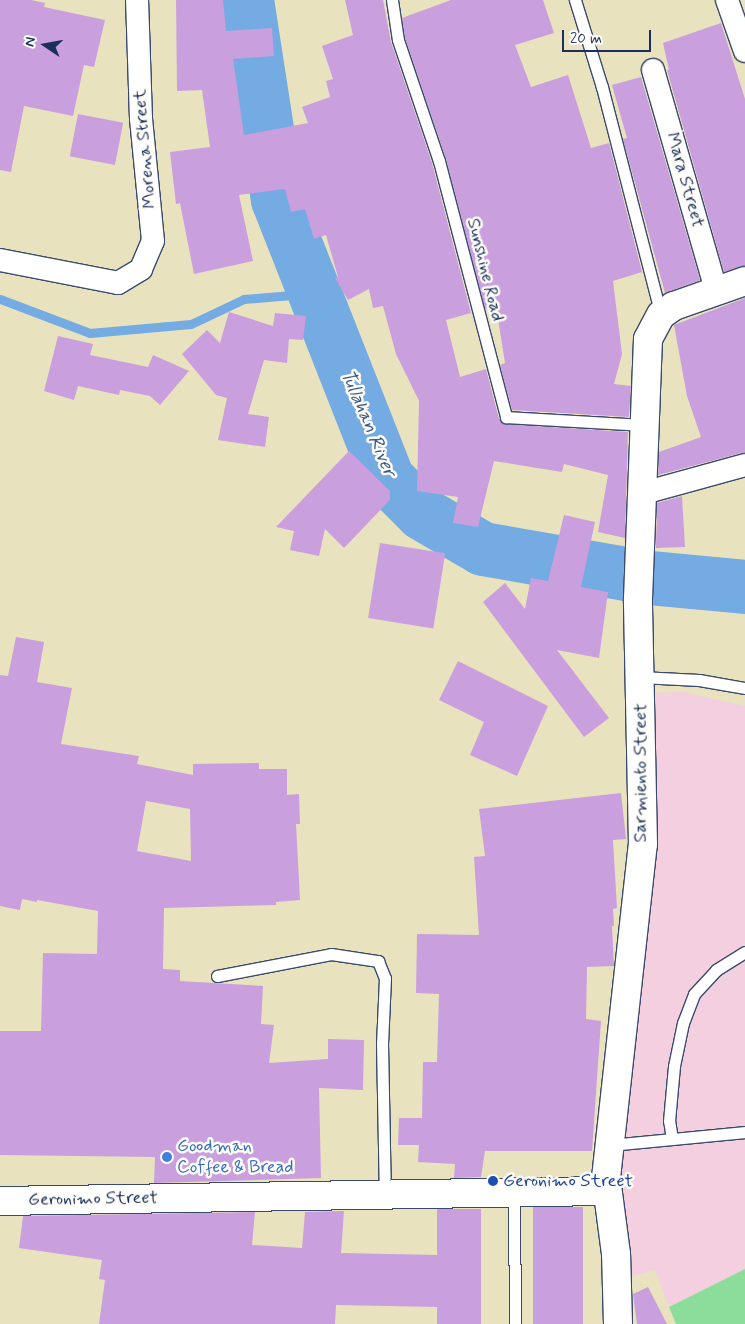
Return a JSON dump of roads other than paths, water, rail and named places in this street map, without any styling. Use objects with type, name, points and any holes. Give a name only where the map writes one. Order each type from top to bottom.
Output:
[{"type":"street","name":"Morena Street","points":[[0,260],[118,283],[141,269],[153,241],[141,119],[136,0]]},
{"type":"street","points":[[727,0],[745,51]]},
{"type":"street","name":"Mara Street","points":[[653,70],[716,290]]},
{"type":"street","points":[[661,316],[690,299],[745,281]]},
{"type":"street","name":"Sarmiento Street","points":[[618,1324],[616,1254],[606,1191],[609,1145],[643,844],[638,599],[640,494],[648,339],[661,316]]},
{"type":"street","points":[[640,494],[745,465]]},
{"type":"street","name":"Geronimo Street","points":[[0,1201],[606,1191]]},
{"type":"lane","name":"Sunshine Road","points":[[392,0],[398,40],[439,161],[501,405],[506,417],[643,425]]},
{"type":"lane","points":[[575,0],[602,87],[661,316]]},
{"type":"lane","points":[[640,677],[699,680],[745,688]]},
{"type":"lane","points":[[672,1138],[670,1121],[674,1066],[683,1023],[691,1002],[716,970],[745,952]]},
{"type":"lane","points":[[217,976],[331,954],[378,961],[385,978],[382,1033],[385,1195]]},
{"type":"lane","points":[[609,1145],[745,1132]]},
{"type":"lane","points":[[514,1192],[515,1324]]},
{"type":"waterway","name":"Tullahan River","points":[[247,0],[278,200],[388,479],[423,514],[483,549],[650,578],[745,587]]},
{"type":"waterway","points":[[0,299],[90,333],[191,324],[244,299],[315,293]]},
{"type":"place","name":"Goodman Coffee & Bread","points":[[167,1157]]},
{"type":"place","name":"Geronimo Street","points":[[493,1181]]}]
